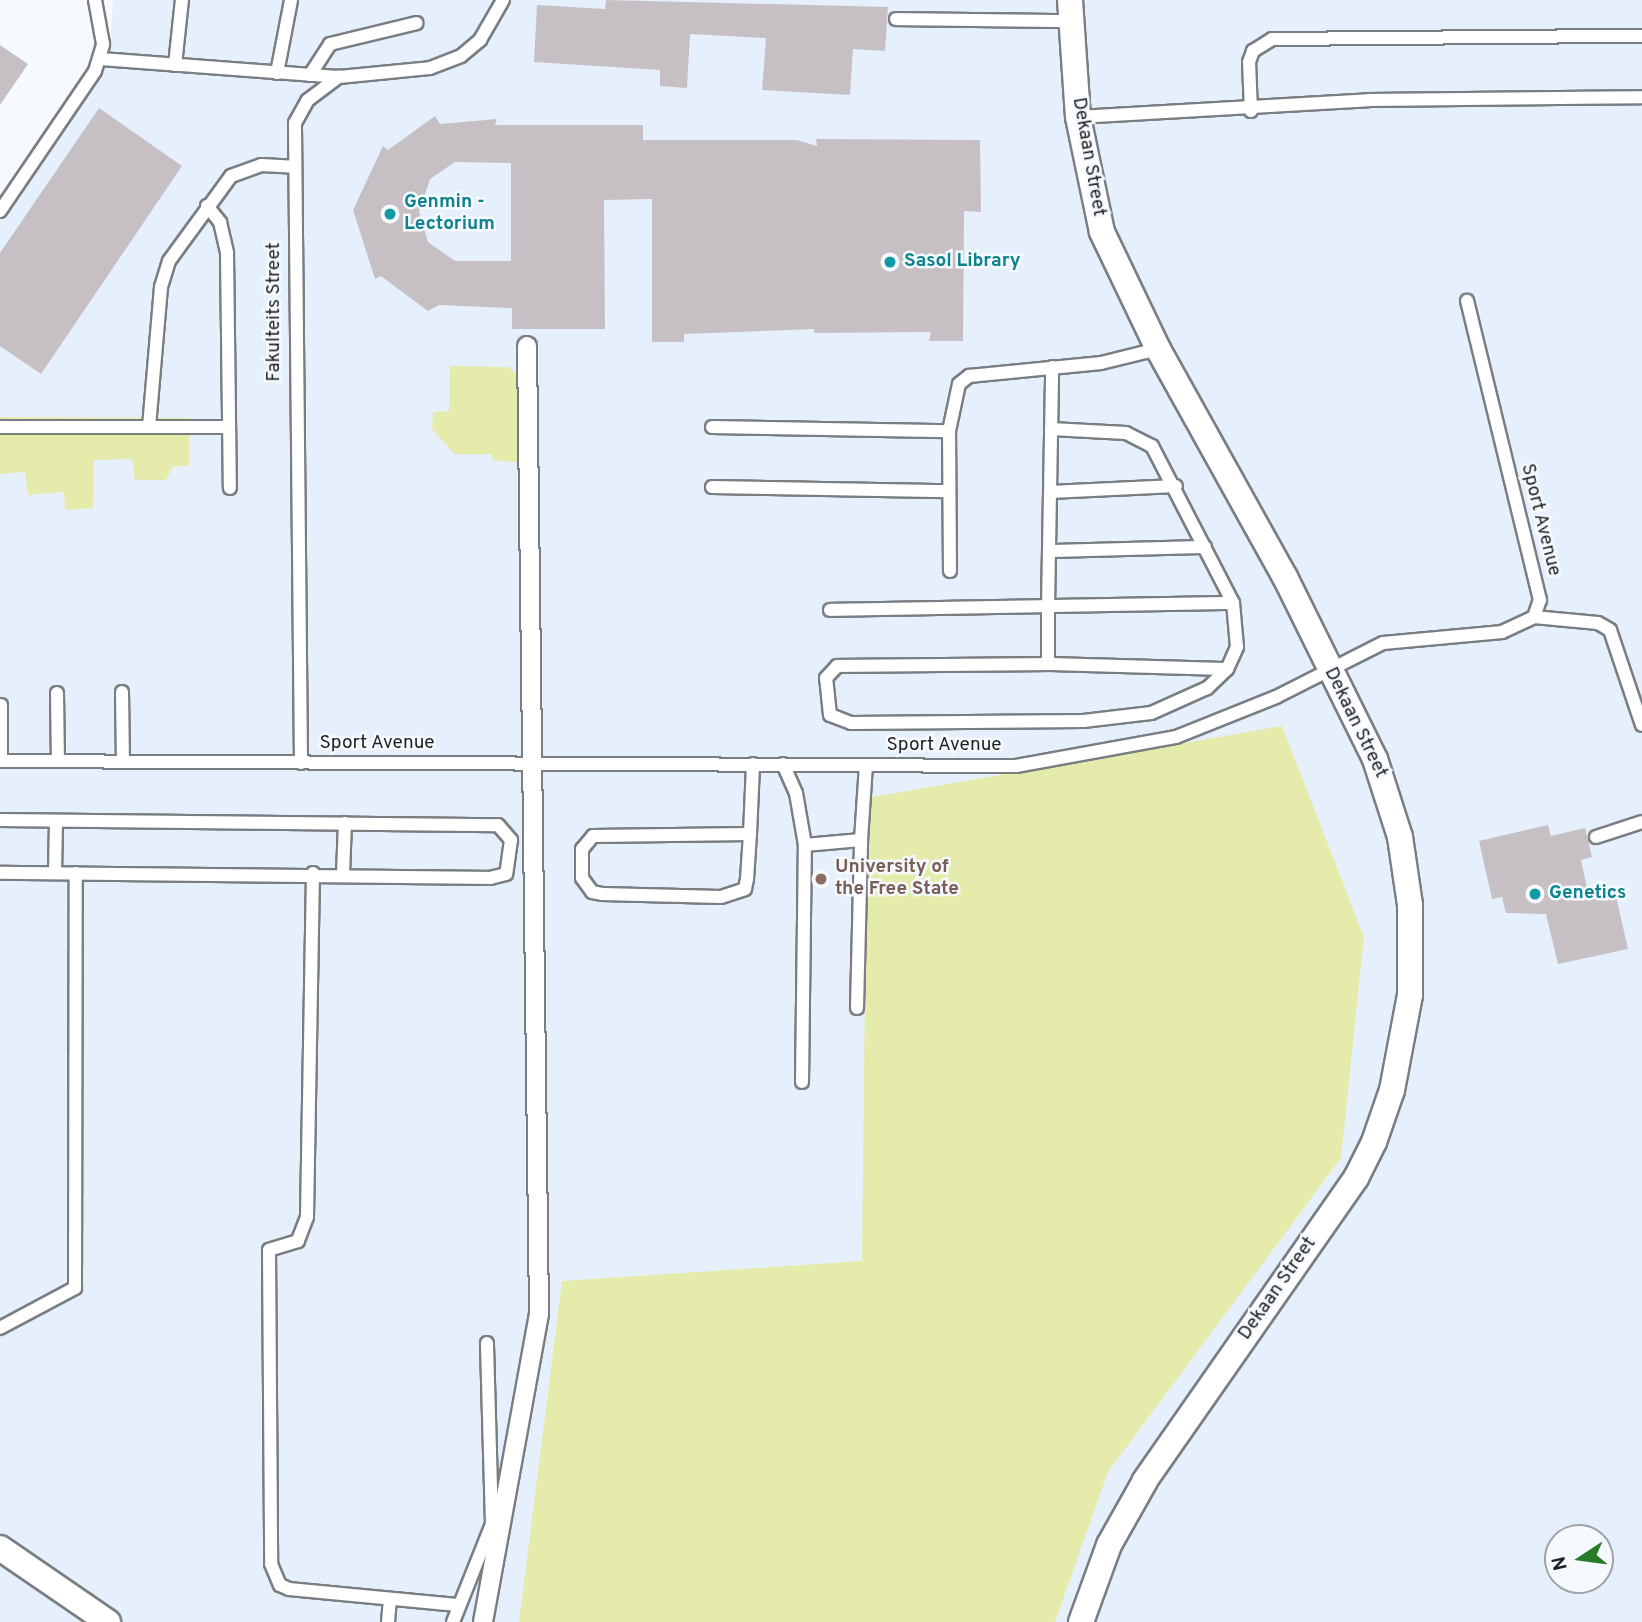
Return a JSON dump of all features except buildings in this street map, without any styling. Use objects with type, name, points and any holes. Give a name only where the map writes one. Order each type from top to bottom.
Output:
[{"type":"street","name":"Dekaan Street","points":[[1070,10],[1078,117],[1102,232],[1158,349],[1285,577],[1390,798],[1410,905],[1410,995],[1392,1090],[1356,1178],[1145,1481],[1109,1545],[1081,1622]]},
{"type":"street","points":[[483,1622],[539,1314],[529,763],[527,346]]},
{"type":"street","points":[[0,1548],[108,1622]]},
{"type":"lane","points":[[0,211],[100,59],[95,0]]},
{"type":"lane","points":[[175,65],[182,0]]},
{"type":"lane","points":[[277,73],[291,0]]},
{"type":"lane","points":[[100,59],[338,77],[447,64],[480,40],[503,0]]},
{"type":"lane","points":[[896,19],[1070,10]]},
{"type":"lane","points":[[310,75],[330,44],[416,23]]},
{"type":"lane","points":[[1251,111],[1249,62],[1253,51],[1272,39],[1642,36]]},
{"type":"lane","name":"Fakulteits Street","points":[[301,763],[295,123],[308,100],[338,77]]},
{"type":"lane","points":[[1078,117],[1251,111],[1369,100],[1642,97]]},
{"type":"lane","points":[[149,427],[163,275],[206,206],[231,176],[248,168],[294,167]]},
{"type":"lane","points":[[206,206],[220,222],[227,253],[227,427],[230,488]]},
{"type":"lane","name":"Sport Avenue","points":[[1,761],[1016,766],[1091,755],[1176,737],[1330,671],[1383,643],[1502,632],[1534,617],[1540,600],[1466,301]]},
{"type":"lane","points":[[950,571],[949,431],[952,403],[969,376],[1052,367],[1158,349]]},
{"type":"lane","points":[[1048,664],[1052,367]]},
{"type":"lane","points":[[0,427],[227,427]]},
{"type":"lane","points":[[712,427],[949,431]]},
{"type":"lane","points":[[1051,429],[1139,437],[1152,446],[1176,486],[1233,603],[1237,648],[1227,669],[1207,688],[1151,713],[1083,721],[850,723],[830,715],[826,705],[826,678],[837,666],[1048,664],[1227,669]]},
{"type":"lane","points":[[1050,492],[1176,486]]},
{"type":"lane","points":[[712,487],[949,491]]},
{"type":"lane","points":[[1049,551],[1205,547]]},
{"type":"lane","points":[[830,610],[1233,603]]},
{"type":"lane","points":[[1534,617],[1598,623],[1610,630],[1642,725]]},
{"type":"lane","points":[[122,692],[124,761]]},
{"type":"lane","points":[[57,693],[58,761]]},
{"type":"lane","points":[[1,705],[1,761]]},
{"type":"lane","points":[[750,834],[593,836],[582,849],[582,878],[585,887],[602,894],[736,894],[747,879],[750,834],[754,764]]},
{"type":"lane","points":[[783,764],[796,793],[805,845],[802,1082]]},
{"type":"lane","points":[[857,1009],[861,840],[866,765]]},
{"type":"lane","points":[[0,820],[498,825],[511,840],[509,867],[498,877],[313,873],[0,873]]},
{"type":"lane","points":[[55,873],[56,821]]},
{"type":"lane","points":[[1596,837],[1642,822]]},
{"type":"lane","points":[[343,874],[345,823]]},
{"type":"lane","points":[[805,845],[861,840]]},
{"type":"lane","points":[[0,1328],[75,1288],[76,873]]},
{"type":"lane","points":[[313,873],[307,1217],[298,1241],[269,1250],[271,1564],[280,1585],[289,1589],[457,1605]]},
{"type":"lane","points":[[453,1622],[457,1605],[484,1554],[492,1524],[487,1343]]},
{"type":"lane","points":[[388,1622],[390,1599]]},
{"type":"shaded area","name":"University of the Free State","points":[[113,0],[1642,0],[1642,1622],[0,1622],[0,221],[109,62]]},
{"type":"green space","points":[[450,366],[508,367],[516,373],[522,463],[493,460],[491,454],[454,454],[432,429],[433,412],[449,411]]},
{"type":"green space","points":[[0,417],[189,418],[189,466],[173,466],[166,480],[135,480],[132,459],[94,460],[93,508],[65,510],[64,492],[28,495],[25,472],[0,474]]},
{"type":"green space","points":[[1282,726],[1364,937],[1341,1158],[1108,1472],[1055,1622],[519,1622],[562,1281],[862,1261],[867,798]]},
{"type":"place","name":"Genmin - Lectorium","points":[[390,214]]},
{"type":"place","name":"Sasol Library","points":[[890,262]]},
{"type":"place","name":"University of the Free State","points":[[821,879]]},
{"type":"place","name":"Genetics","points":[[1535,894]]}]
